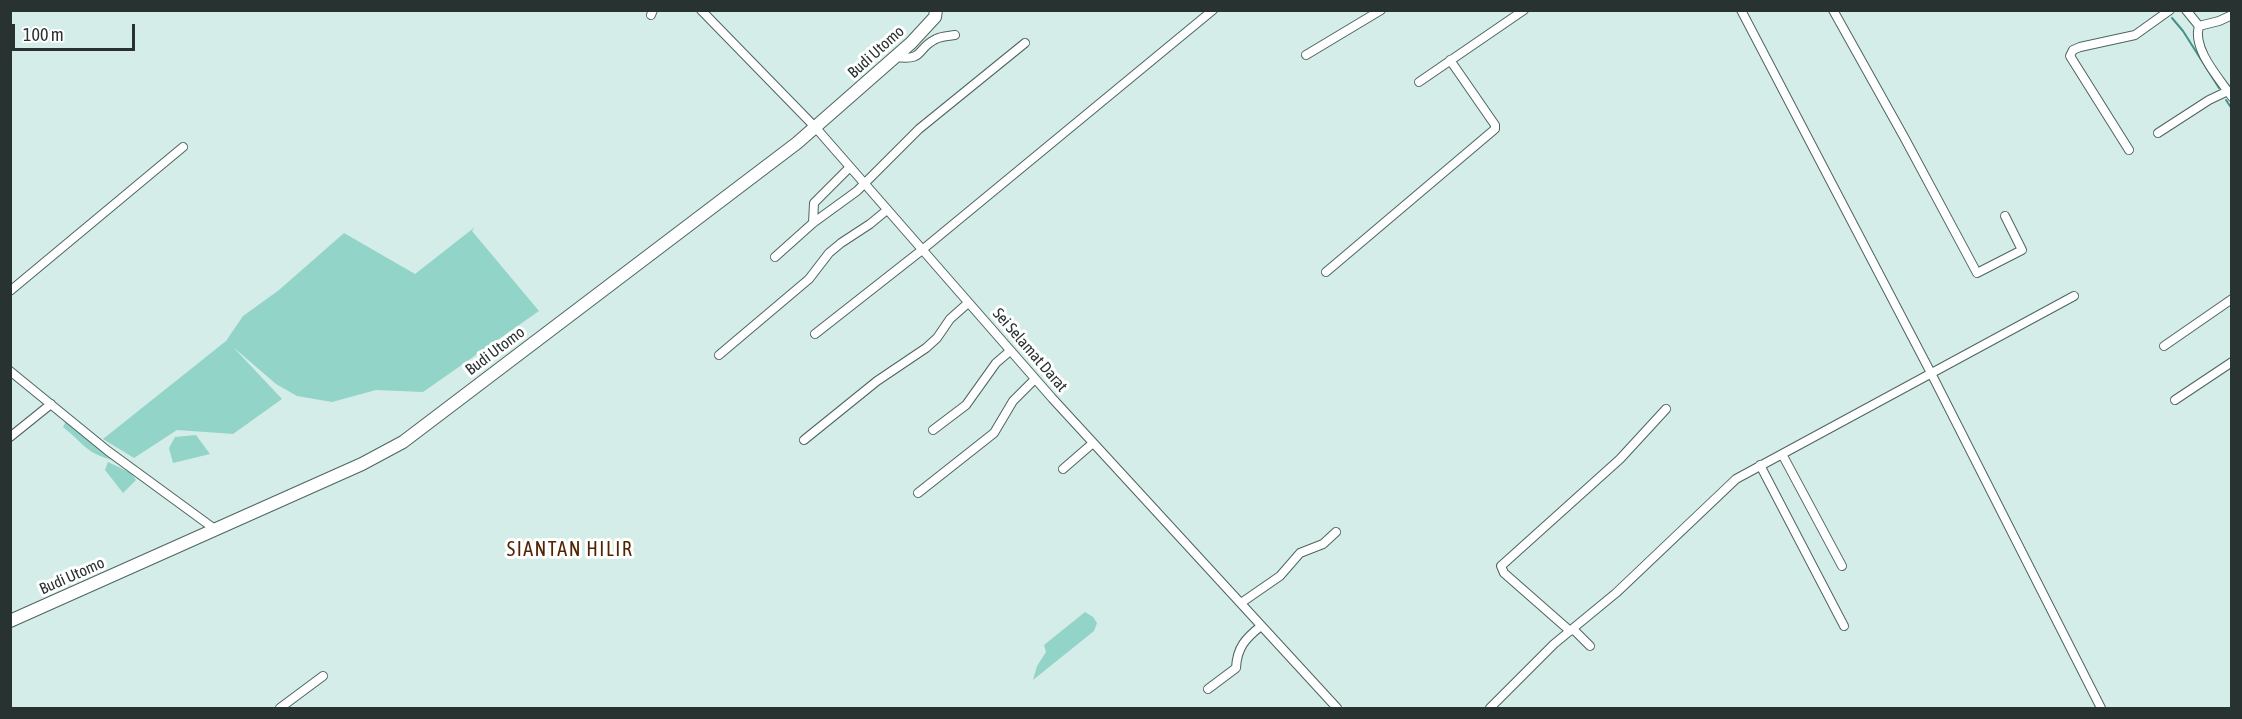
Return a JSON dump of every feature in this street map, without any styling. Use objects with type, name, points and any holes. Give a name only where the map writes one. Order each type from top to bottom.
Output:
[{"type":"street","name":"Sei Selamat Darat","points":[[701,10],[812,131],[850,167],[965,306],[1090,445],[1241,603],[1259,628],[1337,708]]},
{"type":"street","name":"Budi Utomo","points":[[10,621],[362,464],[403,442],[798,143],[895,57],[935,17],[936,10]]},
{"type":"street","points":[[815,334],[919,252],[1213,10]]},
{"type":"street","points":[[1306,55],[1382,10]]},
{"type":"street","points":[[1419,82],[1524,10]]},
{"type":"street","points":[[1741,10],[1931,374],[2101,708]]},
{"type":"street","points":[[1833,10],[1977,273],[2022,250],[2005,216]]},
{"type":"street","points":[[2129,150],[2070,56],[2071,52],[2079,47],[2135,35],[2170,10]]},
{"type":"street","points":[[2158,133],[2209,100],[2230,94],[2203,54],[2199,40],[2199,26],[2186,10]]},
{"type":"street","points":[[2199,26],[2232,15]]},
{"type":"street","points":[[895,57],[918,56],[936,39],[955,35]]},
{"type":"street","points":[[775,257],[813,223],[857,191],[919,129],[1025,43]]},
{"type":"street","points":[[1326,272],[1495,129],[1495,125],[1450,60]]},
{"type":"street","points":[[10,291],[183,147]]},
{"type":"street","points":[[813,223],[813,203],[850,167]]},
{"type":"street","points":[[718,355],[809,279],[820,263],[841,243],[887,210]]},
{"type":"street","points":[[1490,708],[1554,644],[1616,594],[1730,484],[1760,465],[2074,296]]},
{"type":"street","points":[[2164,346],[2232,299]]},
{"type":"street","points":[[804,440],[877,381],[926,348],[937,338],[950,319],[965,306]]},
{"type":"street","points":[[933,430],[966,405],[996,363],[1008,353]]},
{"type":"street","points":[[2175,400],[2232,362]]},
{"type":"street","points":[[10,371],[108,451],[216,530]]},
{"type":"street","points":[[918,493],[994,433],[1013,402],[1033,382]]},
{"type":"street","points":[[10,437],[51,404]]},
{"type":"street","points":[[1590,646],[1504,573],[1501,566],[1612,467],[1666,409]]},
{"type":"street","points":[[1063,469],[1090,445]]},
{"type":"street","points":[[1782,454],[1842,566]]},
{"type":"street","points":[[1760,465],[1844,626]]},
{"type":"street","points":[[1241,603],[1280,576],[1300,553],[1323,544],[1336,532]]},
{"type":"street","points":[[1208,689],[1236,668],[1236,655],[1248,636],[1259,628]]},
{"type":"street","points":[[280,708],[323,676]]},
{"type":"green space","points":[[475,227],[472,231],[539,311],[423,392],[376,390],[332,402],[297,396],[276,384],[233,347],[282,399],[233,434],[177,430],[134,458],[103,439],[226,341],[243,316],[279,290],[344,233],[415,274]]},
{"type":"green space","points":[[66,421],[113,460],[97,455],[86,447],[63,427]]},
{"type":"green space","points":[[196,435],[210,454],[173,463],[169,448],[175,437]]},
{"type":"green space","points":[[108,462],[131,473],[136,480],[123,493],[105,470]]},
{"type":"green space","points":[[1085,612],[1097,623],[1094,631],[1033,680],[1037,666],[1046,652],[1044,645]]},
{"type":"waterway","points":[[2172,18],[2183,31],[2219,88]]},
{"type":"waterway","points":[[2226,100],[2232,109]]},
{"type":"district","name":"SIANTAN HILIR","points":[[570,550]]}]
